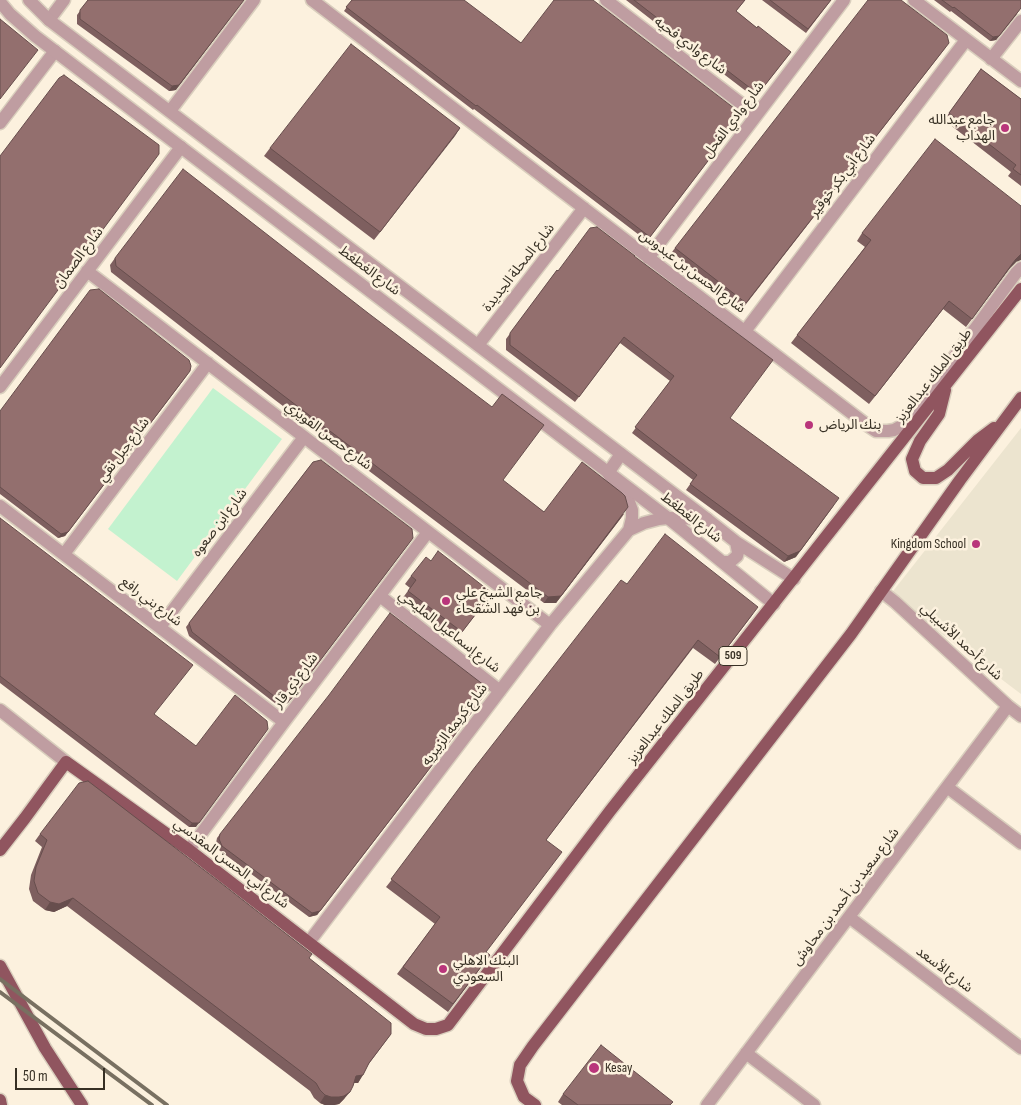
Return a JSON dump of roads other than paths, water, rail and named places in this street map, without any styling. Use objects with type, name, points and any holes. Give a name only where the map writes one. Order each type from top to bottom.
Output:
[{"type":"main road","name":"طريق الملك عبدالعزيز","points":[[448,1026],[610,811],[946,385],[1017,298],[1021,289]]},
{"type":"main road","points":[[946,385],[939,414],[920,441],[912,460],[915,471],[923,478],[936,478],[948,470],[978,440],[1004,421]]},
{"type":"main road","points":[[535,1105],[524,1097],[518,1081],[520,1065],[533,1046],[851,634],[1021,398]]},
{"type":"main road","points":[[0,850],[66,762]]},
{"type":"main road","name":"شارع أبي الحسن المقدسي","points":[[66,762],[189,850],[414,1024],[426,1029],[448,1026]]},
{"type":"main road","points":[[0,966],[45,1048],[82,1105]]},
{"type":"main road","points":[[0,1100],[1,1105]]},
{"type":"street","name":"شارع الغطغط","points":[[29,0],[49,20],[736,542],[794,579]]},
{"type":"street","points":[[49,20],[64,0]]},
{"type":"street","points":[[170,111],[254,0]]},
{"type":"street","name":"شارع الحسن بن عبدوس","points":[[312,0],[876,431],[894,430],[904,424],[1021,268]]},
{"type":"street","name":"شارع وادي فحيه","points":[[606,0],[756,115]]},
{"type":"street","name":"شارع وادي الفحل","points":[[648,258],[844,0]]},
{"type":"street","points":[[914,0],[1021,82]]},
{"type":"street","name":"شارع الغطغط","points":[[0,2],[10,14],[55,51],[668,518],[774,604]]},
{"type":"street","points":[[991,59],[1021,20]]},
{"type":"street","name":"شارع أبي بكر خوقير","points":[[745,331],[966,40]]},
{"type":"street","points":[[0,123],[55,51]]},
{"type":"street","points":[[124,103],[137,86]]},
{"type":"street","name":"شارع الصمان","points":[[0,387],[181,147]]},
{"type":"street","name":"شارع المحلة الجديدة","points":[[478,345],[584,208]]},
{"type":"street","name":"شارع حصن الفويزي","points":[[87,271],[550,625]]},
{"type":"street","name":"شارع جبل نقي","points":[[64,554],[208,363]]},
{"type":"street","name":"شارع ابن صعوه","points":[[160,627],[304,437]]},
{"type":"street","points":[[621,454],[608,473],[628,499],[632,510],[629,530]]},
{"type":"street","name":"شارع بني رافع","points":[[0,506],[284,722]]},
{"type":"street","points":[[629,530],[668,518],[707,519]]},
{"type":"street","name":"شارع كريمه الزبيريه","points":[[309,942],[550,625],[629,530]]},
{"type":"street","name":"شارع ذي قار","points":[[189,850],[428,532]]},
{"type":"street","name":"شارع الغطغط","points":[[722,562],[730,562],[737,556],[738,547],[736,542]]},
{"type":"street","name":"شارع أحمد الأشبيلي","points":[[881,591],[1021,716]]},
{"type":"street","name":"شارع إسماعيل المليحي","points":[[380,596],[500,691]]},
{"type":"street","name":"شارع سعيد بن أحمد بن محاوش","points":[[707,1105],[1008,706]]},
{"type":"street","name":"شارع أبي الحسن المقدسي","points":[[0,710],[66,762]]},
{"type":"street","points":[[948,787],[1021,843]]},
{"type":"street","name":"شارع الأسعد","points":[[849,917],[1021,1048]]},
{"type":"street","points":[[746,1053],[814,1105]]},
{"type":"railway","points":[[0,979],[167,1105]]},
{"type":"railway","points":[[0,992],[152,1105]]},
{"type":"place","name":"جامع عبدالله الهداب","points":[[1005,128]]},
{"type":"place","name":"بنك الرياض","points":[[809,425]]},
{"type":"place","name":"Kingdom School","points":[[976,544]]},
{"type":"place","name":"جامع الشيخ علي بن فهد الشقحاء","points":[[446,601]]},
{"type":"place","name":"البنك الاهلي السعودي","points":[[443,969]]},
{"type":"place","name":"Kesay","points":[[594,1068]]}]
